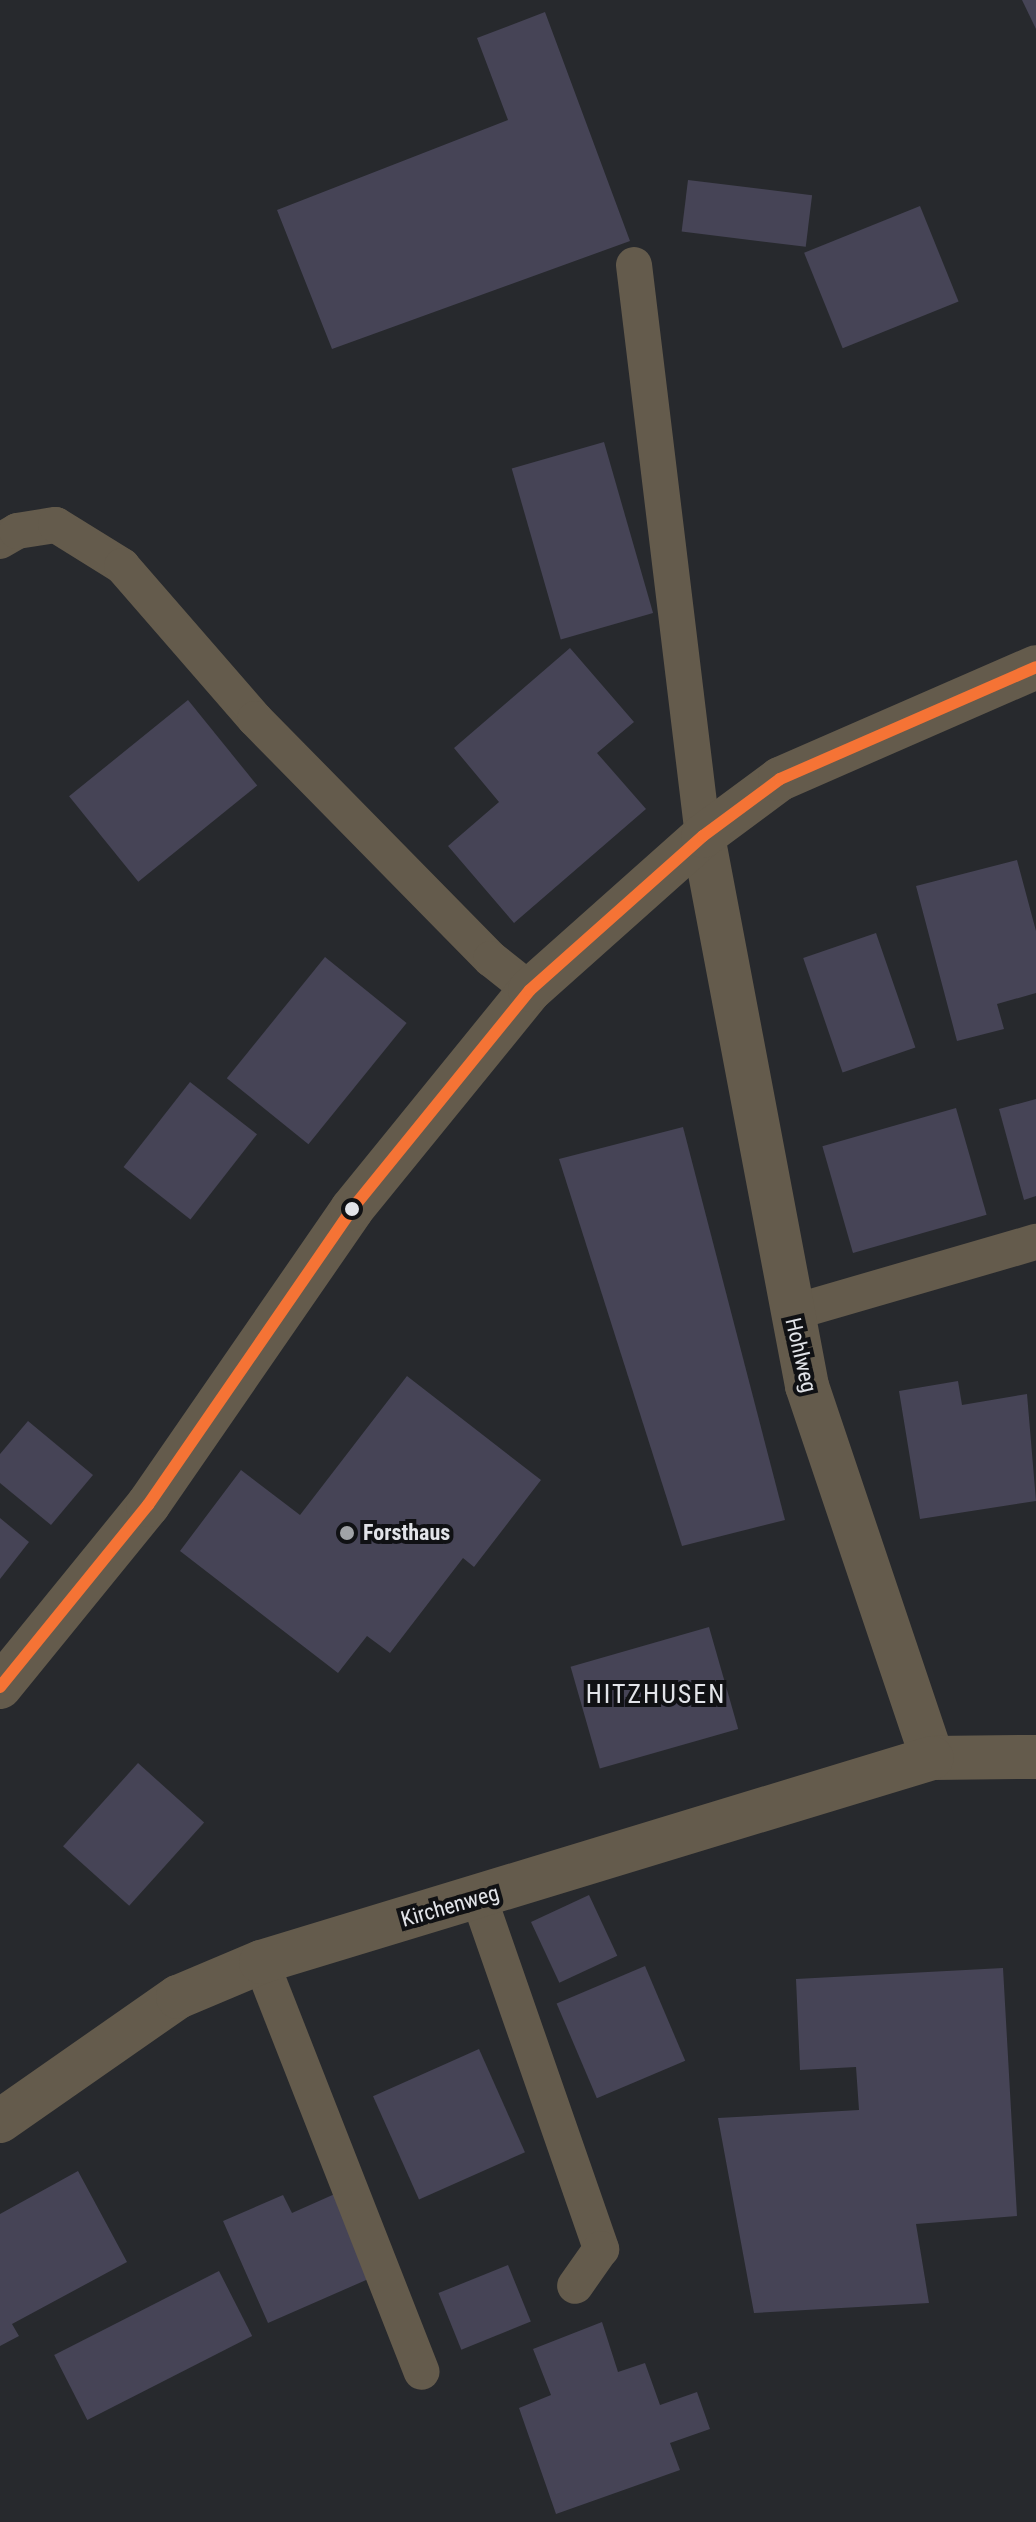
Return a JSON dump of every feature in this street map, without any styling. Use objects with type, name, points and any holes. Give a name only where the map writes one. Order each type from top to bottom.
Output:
[{"type":"street","points":[[0,1687],[148,1505],[352,1209],[530,990],[703,836],[780,779],[1036,667]]},
{"type":"street","name":"Hohlweg","points":[[703,836],[807,1386],[932,1758]]},
{"type":"street","points":[[932,1758],[1036,1757]]},
{"type":"street","name":"Kirchenweg","points":[[0,2121],[178,1997],[261,1962],[932,1758]]},
{"type":"lane","points":[[634,265],[703,836]]},
{"type":"lane","points":[[0,541],[17,531],[56,525],[122,566],[255,719],[491,959],[530,990]]},
{"type":"lane","points":[[791,1313],[1036,1242]]},
{"type":"lane","points":[[479,1898],[601,2249],[575,2286]]},
{"type":"lane","points":[[261,1962],[422,2372]]},
{"type":"building","points":[[1022,0],[1036,0],[1036,29]]},
{"type":"building","points":[[545,12],[630,241],[332,349],[277,210],[508,120],[477,38]]},
{"type":"building","points":[[688,180],[812,195],[806,247],[682,232]]},
{"type":"building","points":[[920,206],[959,301],[843,348],[804,253]]},
{"type":"building","points":[[604,442],[653,613],[561,640],[512,468]]},
{"type":"building","points":[[570,648],[634,722],[597,753],[646,809],[514,923],[448,846],[499,802],[454,748]]},
{"type":"building","points":[[188,700],[257,785],[138,882],[69,796]]},
{"type":"building","points":[[1017,860],[1036,931],[1036,993],[997,1004],[1004,1029],[957,1041],[916,886]]},
{"type":"building","points":[[876,933],[915,1047],[843,1072],[803,958]]},
{"type":"building","points":[[325,957],[407,1023],[308,1144],[227,1078]]},
{"type":"building","points":[[190,1082],[257,1134],[190,1219],[124,1167]]},
{"type":"building","points":[[1036,1099],[1036,1196],[1024,1200],[999,1109]]},
{"type":"building","points":[[956,1108],[987,1215],[853,1253],[822,1146]]},
{"type":"building","points":[[683,1127],[785,1520],[682,1546],[559,1159]]},
{"type":"building","name":"Forsthaus","points":[[407,1376],[541,1480],[474,1567],[463,1558],[390,1653],[367,1636],[338,1673],[180,1551],[241,1470],[300,1515]]},
{"type":"building","points":[[958,1381],[962,1405],[1027,1394],[1036,1501],[920,1519],[899,1391]]},
{"type":"building","points":[[28,1421],[93,1475],[51,1525],[0,1483],[0,1454]]},
{"type":"building","points":[[0,1518],[29,1542],[0,1579]]},
{"type":"building","points":[[709,1627],[738,1729],[600,1769],[571,1667]]},
{"type":"building","points":[[138,1763],[204,1823],[129,1906],[63,1846]]},
{"type":"building","points":[[589,1895],[617,1956],[559,1983],[531,1922]]},
{"type":"building","points":[[645,1966],[685,2061],[597,2098],[557,2004]]},
{"type":"building","points":[[1003,1968],[1017,2216],[916,2224],[929,2303],[754,2313],[718,2118],[859,2110],[856,2067],[800,2070],[796,1979]]},
{"type":"building","points":[[479,2049],[525,2152],[419,2199],[373,2096]]},
{"type":"building","points":[[78,2171],[127,2262],[12,2324],[19,2336],[0,2346],[0,2214]]},
{"type":"building","points":[[337,2193],[373,2277],[268,2323],[223,2221],[283,2195],[292,2213]]},
{"type":"building","points":[[508,2265],[531,2322],[461,2350],[438,2293]]},
{"type":"building","points":[[219,2271],[252,2336],[87,2420],[54,2355]]},
{"type":"building","points":[[602,2322],[618,2372],[645,2363],[660,2405],[697,2392],[710,2429],[670,2443],[680,2470],[556,2514],[519,2408],[551,2395],[533,2349]]},
{"type":"transit line","points":[[0,1687],[148,1505],[352,1209],[530,990],[703,836],[780,779],[1036,667]]},
{"type":"place","name":"Forsthaus","points":[[347,1533]]},
{"type":"district","name":"HITZHUSEN","points":[[656,1695]]}]
